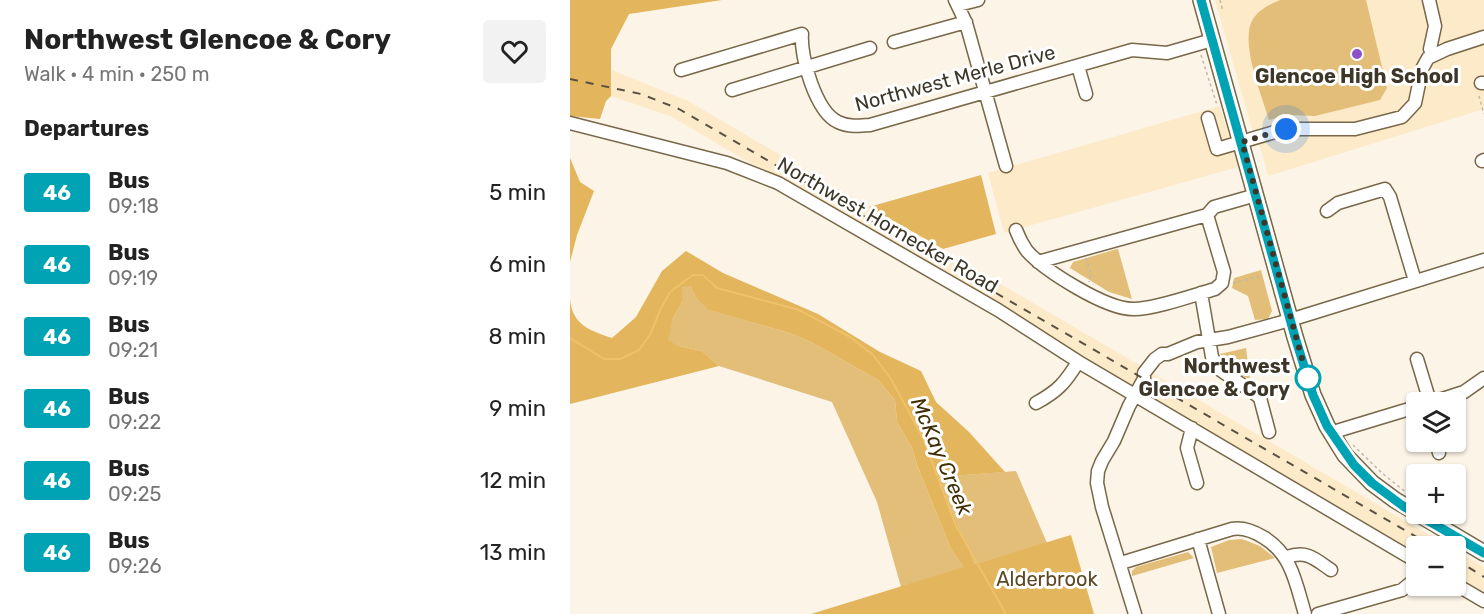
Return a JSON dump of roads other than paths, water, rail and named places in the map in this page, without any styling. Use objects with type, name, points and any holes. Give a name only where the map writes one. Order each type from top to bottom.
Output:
[{"type":"main road","points":[[1201,0],[1290,320],[1313,395],[1330,433],[1354,465],[1386,494],[1484,553]]},
{"type":"street","points":[[978,0],[956,3],[966,22],[1006,165]]},
{"type":"street","points":[[1429,0],[1435,26],[1430,49]]},
{"type":"street","points":[[894,42],[966,22]]},
{"type":"street","points":[[681,70],[802,34],[801,46],[808,68]]},
{"type":"street","points":[[1208,118],[1217,149],[1286,129],[1364,128],[1402,117],[1415,103],[1422,69],[1428,58],[1484,37]]},
{"type":"street","name":"Northwest Merle Drive","points":[[808,68],[824,112],[837,122],[853,126],[870,125],[1132,50],[1167,53],[1212,40]]},
{"type":"street","points":[[732,90],[870,48]]},
{"type":"street","name":"Northwest Merle Drive","points":[[1078,66],[1086,94]]},
{"type":"street","name":"Northwest Hornecker Road","points":[[570,123],[720,161],[769,179],[814,202],[998,310],[1078,362],[1406,555]]},
{"type":"street","points":[[1327,211],[1338,203],[1384,189],[1390,197],[1415,281]]},
{"type":"street","points":[[1038,262],[1207,215],[1214,207],[1256,195]]},
{"type":"street","points":[[1016,230],[1023,245],[1038,262],[1100,301],[1132,309],[1201,293],[1226,283],[1207,215]]},
{"type":"street","points":[[1135,614],[1102,507],[1097,483],[1102,461],[1144,379],[1144,373],[1155,359],[1184,346],[1290,320],[1484,260]]},
{"type":"street","points":[[1201,293],[1212,357],[1219,369],[1260,398],[1269,432]]},
{"type":"street","points":[[1417,358],[1428,392]]},
{"type":"street","points":[[1036,403],[1065,384],[1078,362]]},
{"type":"street","points":[[1464,392],[1484,380]]},
{"type":"street","points":[[1330,433],[1406,410]]},
{"type":"street","points":[[1191,428],[1187,448],[1197,483]]},
{"type":"street","points":[[1121,563],[1239,528],[1248,530],[1276,545],[1287,557],[1305,614]]},
{"type":"street","points":[[1198,539],[1219,614]]},
{"type":"street","points":[[1287,557],[1296,553],[1305,554],[1331,570]]},
{"type":"street","points":[[1318,614],[1406,587]]},
{"type":"street","points":[[1466,590],[1484,601]]},
{"type":"waterway","name":"McKay Creek","points":[[570,338],[604,359],[620,359],[639,350],[650,335],[670,292],[693,275],[703,275],[717,288],[799,310],[850,337],[873,355],[891,379],[923,438],[956,526],[1006,614]]},
{"type":"railway","points":[[570,79],[641,94],[679,109],[1415,536]]},
{"type":"railway","points":[[1466,566],[1484,577]]},
{"type":"place","name":"Glencoe High School","points":[[1357,54]]},
{"type":"place","name":"Northwest Glencoe & Cory","points":[[1308,378]]},
{"type":"park label","name":"Alderbrook","points":[[1047,579]]}]
